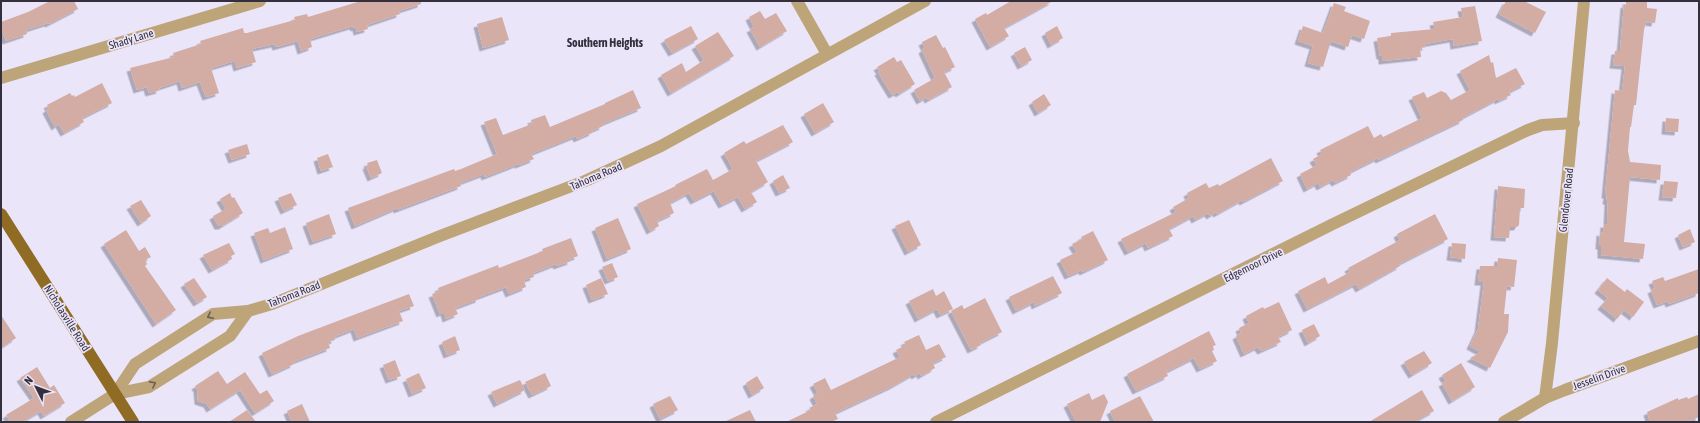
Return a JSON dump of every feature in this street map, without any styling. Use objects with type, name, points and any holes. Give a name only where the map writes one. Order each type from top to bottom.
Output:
[{"type":"main road","name":"Nicholasville Road","points":[[2,219],[134,422]]},
{"type":"street","name":"Shady Lane","points":[[1,78],[260,1]]},
{"type":"street","points":[[797,1],[827,54]]},
{"type":"street","name":"Tahoma Road","points":[[116,394],[135,364],[213,314],[248,311],[272,304],[440,236],[585,181],[661,146],[925,1]]},
{"type":"street","name":"Glendover Road","points":[[1545,398],[1574,123],[1584,1]]},
{"type":"street","name":"Edgemoor Drive","points":[[936,422],[1319,231],[1528,130],[1542,125],[1574,123]]},
{"type":"street","points":[[72,422],[116,394],[149,387],[230,336],[248,311]]},
{"type":"street","name":"Jesselin Drive","points":[[1504,422],[1545,398],[1699,341]]},
{"type":"building","points":[[50,1],[74,1],[78,9],[49,24],[48,23],[26,30],[27,34],[6,41],[1,28],[1,22],[28,12]]},
{"type":"building","points":[[361,1],[421,1],[421,4],[399,11],[400,14],[367,25],[368,29],[357,32],[356,27],[354,28],[353,26],[310,39],[312,47],[301,51],[298,41],[276,47],[275,44],[252,49],[256,62],[237,68],[235,61],[211,68],[219,93],[206,97],[200,82],[182,88],[180,81],[149,93],[147,87],[137,90],[130,68],[174,57],[173,53],[201,44],[200,41],[243,28],[244,33],[247,33],[295,20],[294,17],[307,14],[308,17]]},
{"type":"building","points":[[1011,1],[1053,1],[1004,28],[1009,36],[990,47],[975,19],[986,13],[987,15]]},
{"type":"building","points":[[1506,1],[1524,1],[1546,12],[1535,33],[1499,14]]},
{"type":"building","points":[[1626,1],[1647,1],[1647,8],[1657,9],[1655,23],[1646,22],[1644,30],[1636,105],[1634,105],[1630,127],[1628,151],[1630,162],[1661,165],[1660,180],[1630,177],[1624,242],[1645,244],[1643,259],[1601,255],[1601,246],[1599,246],[1600,232],[1603,233],[1604,224],[1607,224],[1608,201],[1606,201],[1607,195],[1605,195],[1615,90],[1622,91],[1625,66],[1613,65],[1615,51],[1620,51],[1624,4],[1626,5]]},
{"type":"building","points":[[1334,3],[1346,7],[1344,11],[1370,21],[1364,39],[1352,35],[1348,47],[1331,41],[1323,67],[1308,63],[1313,46],[1298,41],[1303,26],[1323,33]]},
{"type":"building","points":[[1475,6],[1482,41],[1454,46],[1453,39],[1425,44],[1426,47],[1420,48],[1421,57],[1382,61],[1377,38],[1391,36],[1391,33],[1435,29],[1433,22],[1463,17],[1461,8]]},
{"type":"building","points":[[760,11],[765,19],[776,13],[787,31],[760,47],[750,29],[754,27],[749,17]]},
{"type":"building","points":[[502,17],[509,40],[483,48],[477,24]]},
{"type":"building","points":[[691,26],[698,39],[672,53],[664,40]]},
{"type":"building","points":[[1057,26],[1063,38],[1051,45],[1045,33]]},
{"type":"building","points":[[718,32],[734,56],[671,93],[661,75],[682,63],[686,72],[704,60],[695,46]]},
{"type":"building","points":[[936,35],[943,48],[945,47],[955,67],[944,72],[952,87],[928,100],[927,97],[920,101],[914,90],[935,78],[922,50],[925,48],[922,42]]},
{"type":"building","points":[[1025,47],[1032,60],[1021,66],[1014,53]]},
{"type":"building","points":[[1489,55],[1491,63],[1493,62],[1496,78],[1516,68],[1525,84],[1509,92],[1511,95],[1498,101],[1498,99],[1462,118],[1463,120],[1379,160],[1378,158],[1350,172],[1351,175],[1335,183],[1333,180],[1320,187],[1318,183],[1307,189],[1300,174],[1317,165],[1313,159],[1322,154],[1320,150],[1368,126],[1374,138],[1381,134],[1383,137],[1422,118],[1412,97],[1424,92],[1427,98],[1441,91],[1446,93],[1451,100],[1470,90],[1460,71]]},
{"type":"building","points":[[894,57],[897,62],[901,60],[915,84],[899,94],[898,92],[892,95],[878,72],[880,71],[877,67]]},
{"type":"building","points":[[102,83],[112,103],[82,118],[84,122],[64,133],[59,124],[55,127],[46,110],[49,108],[47,105],[70,93],[75,97]]},
{"type":"building","points":[[633,90],[641,108],[602,124],[603,126],[592,131],[593,132],[577,139],[576,136],[531,154],[534,159],[519,165],[518,164],[485,177],[484,174],[460,183],[461,186],[397,210],[397,208],[355,226],[348,208],[454,169],[455,171],[461,169],[497,154],[484,122],[496,118],[503,135],[532,124],[531,120],[545,115],[550,127],[605,104]]},
{"type":"building","points":[[1044,94],[1051,105],[1038,113],[1032,102]]},
{"type":"building","points":[[823,103],[834,122],[815,133],[804,114]]},
{"type":"building","points":[[1666,118],[1679,119],[1678,132],[1665,131]]},
{"type":"building","points":[[783,125],[793,142],[756,161],[768,182],[751,192],[757,202],[745,209],[738,197],[722,205],[714,191],[694,201],[689,193],[670,203],[674,213],[657,221],[659,226],[650,231],[637,204],[676,186],[675,185],[707,169],[713,180],[733,169],[724,153],[744,141],[746,144]]},
{"type":"building","points":[[247,144],[250,154],[232,160],[228,150]]},
{"type":"building","points":[[328,154],[333,167],[321,171],[317,158]]},
{"type":"building","points":[[1271,158],[1283,181],[1243,202],[1242,200],[1217,214],[1216,212],[1210,216],[1208,213],[1195,220],[1193,216],[1169,229],[1173,236],[1148,248],[1146,243],[1128,252],[1121,239],[1176,212],[1173,207],[1189,198],[1187,193],[1206,183],[1209,188],[1218,184],[1219,186]]},
{"type":"building","points":[[377,160],[382,173],[371,178],[366,166],[368,165],[367,163]]},
{"type":"building","points":[[783,175],[790,188],[779,193],[773,181]]},
{"type":"building","points":[[1664,181],[1678,182],[1676,198],[1662,197]]},
{"type":"building","points":[[1498,186],[1525,189],[1524,208],[1520,208],[1519,225],[1517,227],[1510,227],[1509,238],[1494,237]]},
{"type":"building","points":[[230,193],[243,213],[222,226],[218,226],[213,216],[226,209],[220,199]]},
{"type":"building","points":[[291,193],[297,205],[284,211],[278,198]]},
{"type":"building","points":[[141,200],[151,216],[141,223],[130,206]]},
{"type":"building","points":[[329,214],[336,234],[313,242],[306,223]]},
{"type":"building","points":[[1435,214],[1448,239],[1399,264],[1400,266],[1359,289],[1356,284],[1307,309],[1298,291],[1325,277],[1328,284],[1350,272],[1348,268],[1400,240],[1397,234]]},
{"type":"building","points":[[618,218],[631,249],[607,259],[595,228]]},
{"type":"building","points":[[909,220],[921,245],[908,252],[895,226]]},
{"type":"building","points":[[285,227],[293,249],[264,260],[254,233],[268,228],[270,233]]},
{"type":"building","points":[[1690,229],[1695,242],[1683,247],[1678,235]]},
{"type":"building","points":[[126,230],[139,251],[145,247],[151,257],[145,260],[147,264],[145,266],[176,310],[156,324],[104,244]]},
{"type":"building","points":[[1093,231],[1108,260],[1083,272],[1082,270],[1068,276],[1060,260],[1077,252],[1072,244],[1082,239],[1081,237]]},
{"type":"building","points":[[571,238],[578,256],[570,259],[571,261],[557,266],[556,264],[533,273],[534,277],[524,280],[526,287],[509,294],[506,287],[455,308],[458,314],[446,319],[444,312],[440,314],[432,294],[439,292],[438,288],[498,265],[499,268],[543,251],[542,249]]},
{"type":"building","points":[[229,243],[235,254],[231,256],[232,259],[212,270],[203,255]]},
{"type":"building","points":[[1452,243],[1466,244],[1465,259],[1450,257]]},
{"type":"building","points":[[1498,258],[1517,260],[1514,287],[1507,286],[1504,314],[1509,314],[1508,332],[1490,368],[1470,358],[1481,352],[1470,346],[1478,329],[1484,282],[1478,282],[1480,266],[1497,266]]},
{"type":"building","points":[[612,263],[618,277],[608,281],[602,267]]},
{"type":"building","points":[[1699,269],[1699,293],[1669,304],[1668,301],[1657,305],[1651,290],[1655,288],[1652,281],[1663,277],[1665,281]]},
{"type":"building","points":[[1053,276],[1062,293],[1035,306],[1034,302],[1016,311],[1009,297]]},
{"type":"building","points":[[194,278],[207,297],[197,303],[184,284]]},
{"type":"building","points":[[601,278],[608,294],[592,300],[586,285]]},
{"type":"building","points":[[1607,278],[1625,292],[1627,289],[1644,302],[1633,317],[1624,310],[1617,319],[1601,306],[1608,298],[1598,290]]},
{"type":"building","points":[[933,289],[936,296],[944,291],[953,309],[940,315],[937,309],[918,319],[909,301]]},
{"type":"building","points":[[409,294],[414,306],[399,311],[403,321],[357,338],[354,329],[334,337],[335,340],[328,342],[330,348],[293,362],[294,364],[272,374],[262,353],[298,336]]},
{"type":"building","points":[[985,298],[1002,332],[980,343],[981,345],[971,350],[951,311],[962,305],[964,309]]},
{"type":"building","points":[[1279,302],[1292,330],[1278,337],[1281,342],[1261,351],[1258,347],[1244,354],[1236,336],[1241,333],[1239,328],[1249,323],[1246,316],[1263,307],[1264,309]]},
{"type":"building","points":[[1,315],[16,338],[1,348]]},
{"type":"building","points":[[1314,324],[1320,336],[1308,343],[1302,330]]},
{"type":"building","points":[[1209,331],[1216,345],[1213,346],[1214,350],[1212,351],[1217,361],[1200,369],[1194,358],[1166,372],[1168,376],[1136,391],[1127,374]]},
{"type":"building","points":[[919,335],[926,350],[939,344],[946,357],[933,363],[935,368],[921,376],[920,373],[915,376],[914,374],[893,386],[835,413],[838,419],[831,422],[786,422],[811,410],[809,408],[817,404],[813,396],[818,393],[813,384],[825,378],[831,390],[900,357],[896,350],[906,345],[904,342]]},
{"type":"building","points":[[455,336],[460,350],[447,355],[442,342]]},
{"type":"building","points":[[1424,351],[1432,363],[1412,375],[1404,362]]},
{"type":"building","points":[[395,360],[401,376],[389,380],[383,365]]},
{"type":"building","points":[[1461,363],[1475,387],[1452,401],[1442,383],[1446,381],[1442,375]]},
{"type":"building","points":[[37,367],[50,388],[54,385],[65,403],[44,416],[41,411],[22,422],[11,422],[6,415],[34,398],[20,378]]},
{"type":"building","points":[[218,371],[227,384],[245,372],[260,394],[267,390],[274,401],[255,413],[240,390],[210,409],[207,404],[198,401],[197,389],[195,386]]},
{"type":"building","points":[[419,373],[426,388],[412,394],[406,379]]},
{"type":"building","points":[[545,373],[551,386],[532,395],[525,382]]},
{"type":"building","points":[[757,376],[764,388],[752,395],[746,383]]},
{"type":"building","points":[[520,380],[525,390],[497,404],[491,392]]},
{"type":"building","points":[[1422,390],[1434,411],[1414,422],[1369,422]]},
{"type":"building","points":[[1089,393],[1092,400],[1104,394],[1108,402],[1100,422],[1076,422],[1067,404]]},
{"type":"building","points":[[1699,394],[1699,417],[1686,422],[1650,422],[1647,412],[1678,398],[1678,400],[1687,397],[1688,399]]},
{"type":"building","points":[[670,396],[678,410],[660,419],[653,404]]},
{"type":"building","points":[[1140,396],[1154,422],[1115,422],[1110,411]]},
{"type":"building","points":[[302,404],[310,422],[292,422],[287,411]]},
{"type":"building","points":[[247,410],[256,422],[229,422]]},
{"type":"building","points":[[750,410],[756,422],[724,422]]},
{"type":"district","name":"Southern Heights","points":[[605,43]]}]
